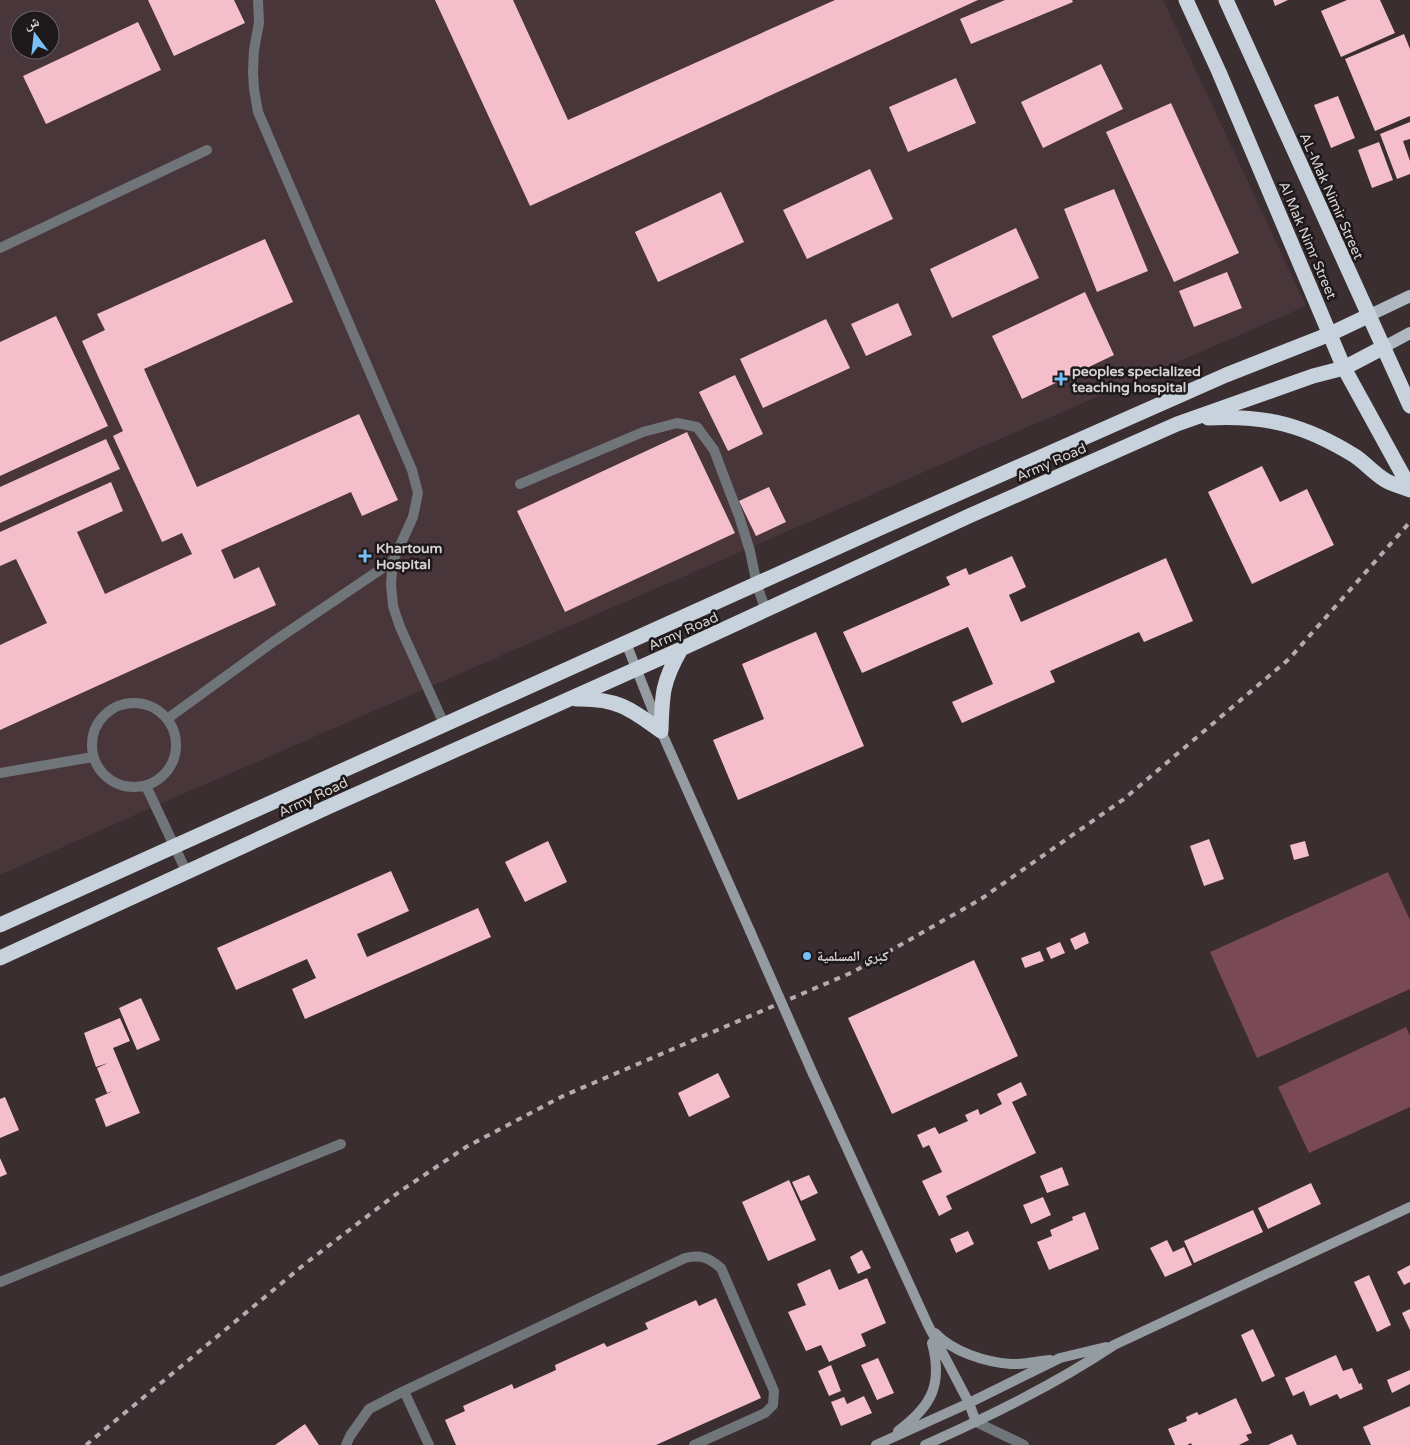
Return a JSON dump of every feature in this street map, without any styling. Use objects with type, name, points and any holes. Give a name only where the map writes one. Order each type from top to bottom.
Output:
[{"type":"highway","name":"Al Mak Nimr Street","points":[[1186,0],[1219,72],[1344,368],[1410,489]]},
{"type":"highway","name":"AL-Mak Nimir Street","points":[[1226,0],[1410,406]]},
{"type":"highway","name":"Army Road","points":[[0,926],[887,526],[1226,375],[1330,334],[1368,316]]},
{"type":"highway","name":"Army Road","points":[[0,958],[568,699],[681,650],[968,516],[1177,424],[1313,376],[1344,368],[1384,347]]},
{"type":"highway","points":[[1177,424],[1208,418],[1240,417],[1272,420],[1303,429],[1332,442],[1352,454],[1383,479],[1410,489]]},
{"type":"highway","points":[[661,731],[664,683],[681,650]]},
{"type":"highway","points":[[568,699],[597,698],[617,704],[635,711],[661,731]]},
{"type":"main road","points":[[1368,316],[1410,296]]},
{"type":"main road","points":[[1384,347],[1410,333]]},
{"type":"street","points":[[258,0],[259,23],[254,50],[253,72],[258,112],[412,470],[418,493],[413,517],[393,561],[391,584],[393,606],[400,627],[445,726]]},
{"type":"street","points":[[0,248],[207,150]]},
{"type":"street","points":[[520,484],[643,432],[677,423],[697,427],[714,450],[739,516],[750,551],[757,585],[766,611]]},
{"type":"street","points":[[167,719],[273,642],[393,561]]},
{"type":"street","points":[[626,644],[661,731],[813,1074],[928,1325],[969,1403],[976,1422],[1024,1445]]},
{"type":"street","points":[[138,703],[154,708],[167,719],[175,733],[176,750],[171,765],[161,778],[146,786],[129,787],[114,782],[101,772],[94,757],[92,741],[97,725],[108,712],[122,705],[138,703]]},
{"type":"street","points":[[0,773],[94,757]]},
{"type":"street","points":[[146,786],[187,873]]},
{"type":"street","points":[[0,1282],[341,1144]]},
{"type":"street","points":[[924,1445],[976,1422],[1074,1372],[1114,1345],[1410,1206]]},
{"type":"street","points":[[346,1445],[350,1436],[369,1410],[404,1391],[686,1258],[695,1256],[709,1258],[721,1268],[774,1391],[773,1404],[765,1414],[694,1445]]},
{"type":"street","points":[[928,1325],[944,1342],[984,1360],[1012,1365],[1060,1358],[1114,1345]]},
{"type":"street","points":[[879,1444],[905,1426],[927,1405],[936,1385],[937,1361],[928,1325]]},
{"type":"street","points":[[879,1444],[969,1403],[1060,1358]]},
{"type":"street","points":[[404,1391],[424,1444]]},
{"type":"shaded area","name":"Khartoum Hospital","points":[[0,0],[1163,0],[1306,306],[0,875]]},
{"type":"shaded area","points":[[1388,872],[1410,920],[1410,989],[1257,1058],[1210,952]]},
{"type":"shaded area","points":[[1406,1027],[1410,1036],[1410,1107],[1309,1153],[1278,1087]]},
{"type":"building","points":[[148,0],[234,0],[245,23],[174,56]]},
{"type":"building","points":[[435,0],[513,0],[568,120],[835,0],[978,0],[530,206]]},
{"type":"building","points":[[1005,0],[1072,0],[1073,2],[971,44],[960,19]]},
{"type":"building","points":[[1273,0],[1288,0],[1275,6]]},
{"type":"building","points":[[1347,0],[1380,0],[1395,33],[1341,57],[1321,11]]},
{"type":"building","points":[[138,22],[161,70],[46,124],[23,76]]},
{"type":"building","points":[[1404,34],[1410,49],[1410,116],[1375,131],[1345,59]]},
{"type":"building","points":[[1101,64],[1123,109],[1043,148],[1021,102]]},
{"type":"building","points":[[956,78],[976,123],[908,152],[889,107]]},
{"type":"building","points":[[1338,96],[1355,138],[1331,148],[1314,105]]},
{"type":"building","points":[[1171,103],[1239,253],[1174,282],[1106,132]]},
{"type":"building","points":[[1410,122],[1410,139],[1403,141],[1410,161],[1410,174],[1397,179],[1380,134]]},
{"type":"building","points":[[1379,142],[1393,180],[1372,188],[1358,150]]},
{"type":"building","points":[[870,169],[893,219],[807,259],[783,210]]},
{"type":"building","points":[[1114,189],[1148,271],[1097,292],[1064,209]]},
{"type":"building","points":[[721,192],[744,242],[658,282],[635,232]]},
{"type":"building","points":[[1016,228],[1039,278],[952,318],[930,269]]},
{"type":"building","points":[[265,239],[293,302],[144,369],[197,487],[359,414],[398,500],[362,516],[351,492],[221,550],[234,579],[259,567],[276,605],[0,730],[0,645],[47,623],[16,559],[0,566],[0,532],[111,482],[123,511],[77,532],[105,594],[192,554],[182,533],[162,542],[113,436],[123,431],[82,341],[105,330],[97,314]]},
{"type":"building","points":[[1227,272],[1242,308],[1194,327],[1179,291]]},
{"type":"building","points":[[1085,292],[1114,355],[1022,399],[992,336]]},
{"type":"building","points":[[898,303],[912,335],[866,356],[851,324]]},
{"type":"building","points":[[56,316],[108,426],[0,476],[0,342]]},
{"type":"building","points":[[826,319],[850,368],[763,408],[740,359]]},
{"type":"building","points":[[735,375],[763,434],[728,451],[699,392]]},
{"type":"building","points":[[687,432],[735,533],[565,612],[517,511]]},
{"type":"building","points":[[106,439],[120,469],[0,523],[0,487]]},
{"type":"building","points":[[1262,466],[1280,502],[1307,489],[1334,545],[1252,584],[1208,492]]},
{"type":"building","points":[[769,487],[786,522],[756,536],[739,501]]},
{"type":"building","points":[[1012,556],[1026,587],[1009,595],[1021,622],[1166,558],[1193,621],[1144,642],[1139,632],[1050,671],[1055,682],[962,723],[952,702],[993,684],[968,627],[862,673],[843,632],[950,585],[946,577],[966,568],[969,575]]},
{"type":"building","points":[[816,632],[864,746],[738,800],[713,740],[764,719],[742,664]]},
{"type":"building","points":[[1209,839],[1224,879],[1204,886],[1190,846]]},
{"type":"building","points":[[548,841],[567,882],[525,902],[505,862]]},
{"type":"building","points":[[1305,841],[1309,856],[1294,860],[1290,845]]},
{"type":"building","points":[[391,871],[409,911],[357,934],[367,957],[478,908],[491,937],[305,1019],[292,989],[316,978],[307,959],[236,990],[217,948]]},
{"type":"building","points":[[1085,932],[1089,943],[1075,950],[1070,939]]},
{"type":"building","points":[[1060,942],[1065,953],[1051,959],[1046,948]]},
{"type":"building","points":[[1040,951],[1044,961],[1025,968],[1021,958]]},
{"type":"building","points":[[974,960],[1018,1056],[892,1114],[848,1018]]},
{"type":"building","points":[[141,998],[160,1040],[137,1050],[119,1008]]},
{"type":"building","points":[[120,1018],[130,1041],[113,1048],[140,1113],[106,1127],[95,1099],[113,1091],[107,1093],[97,1068],[108,1063],[96,1067],[84,1033]]},
{"type":"building","points":[[718,1073],[730,1097],[689,1117],[678,1093]]},
{"type":"building","points":[[1021,1082],[1027,1095],[1012,1102],[1036,1153],[946,1196],[952,1209],[939,1216],[922,1181],[942,1172],[929,1145],[923,1148],[917,1135],[935,1127],[939,1134],[968,1121],[965,1115],[978,1109],[980,1115],[1002,1104],[997,1094]]},
{"type":"building","points":[[5,1097],[19,1130],[0,1138],[0,1099]]},
{"type":"building","points":[[0,1158],[7,1174],[0,1177]]},
{"type":"building","points":[[1062,1167],[1069,1185],[1047,1193],[1040,1176]]},
{"type":"building","points":[[809,1175],[818,1193],[801,1201],[792,1182]]},
{"type":"building","points":[[789,1180],[816,1240],[768,1261],[742,1202]]},
{"type":"building","points":[[1311,1183],[1321,1204],[1268,1229],[1258,1208]]},
{"type":"building","points":[[1043,1197],[1051,1215],[1031,1224],[1023,1205]]},
{"type":"building","points":[[1253,1210],[1263,1232],[1194,1263],[1184,1241]]},
{"type":"building","points":[[1085,1212],[1099,1249],[1049,1270],[1037,1242],[1052,1236],[1050,1230],[1073,1220],[1072,1217]]},
{"type":"building","points":[[968,1231],[974,1244],[956,1253],[950,1239]]},
{"type":"building","points":[[1167,1240],[1173,1252],[1184,1247],[1192,1265],[1165,1277],[1150,1248]]},
{"type":"building","points":[[862,1250],[871,1268],[858,1274],[850,1257]]},
{"type":"building","points":[[1410,1265],[1410,1282],[1404,1285],[1397,1272]]},
{"type":"building","points":[[830,1269],[839,1290],[867,1278],[886,1323],[861,1334],[866,1346],[829,1362],[821,1345],[806,1351],[788,1312],[806,1305],[797,1284]]},
{"type":"building","points":[[1369,1275],[1391,1325],[1377,1332],[1354,1282]]},
{"type":"building","points":[[716,1298],[761,1398],[656,1445],[456,1445],[445,1420],[465,1411],[463,1406],[512,1384],[514,1389],[556,1370],[555,1365],[604,1343],[607,1347],[648,1329],[645,1323],[696,1300],[699,1306]]},
{"type":"building","points":[[1410,1309],[1410,1330],[1402,1313]]},
{"type":"building","points":[[1253,1329],[1275,1376],[1262,1382],[1241,1335]]},
{"type":"building","points":[[1336,1355],[1343,1371],[1352,1368],[1363,1389],[1340,1399],[1337,1394],[1310,1406],[1304,1391],[1293,1396],[1285,1378]]},
{"type":"building","points":[[878,1358],[894,1393],[877,1400],[861,1365]]},
{"type":"building","points":[[831,1365],[841,1391],[829,1396],[818,1371]]},
{"type":"building","points":[[1410,1370],[1410,1384],[1392,1393],[1387,1380]]},
{"type":"building","points":[[864,1396],[872,1413],[841,1426],[831,1402],[844,1397],[847,1404]]},
{"type":"building","points":[[1236,1398],[1252,1433],[1246,1435],[1249,1440],[1239,1445],[1192,1445],[1191,1443],[1175,1445],[1168,1429],[1187,1421],[1186,1417],[1197,1412],[1199,1415]]},
{"type":"building","points":[[1410,1406],[1410,1445],[1371,1445],[1363,1427]]},
{"type":"building","points":[[305,1424],[319,1445],[275,1445]]},
{"type":"building","points":[[1292,1434],[1297,1445],[1268,1445]]},
{"type":"railway","points":[[86,1445],[306,1263],[399,1192],[466,1147],[563,1096],[853,972],[981,899],[1124,799],[1289,659],[1410,522]]},
{"type":"place","name":"peoples specialized teaching hospital","points":[[1061,379]]},
{"type":"place","name":"Khartoum Hospital","points":[[365,556]]},
{"type":"place","name":"كبري المسلمية","points":[[807,956]]}]
